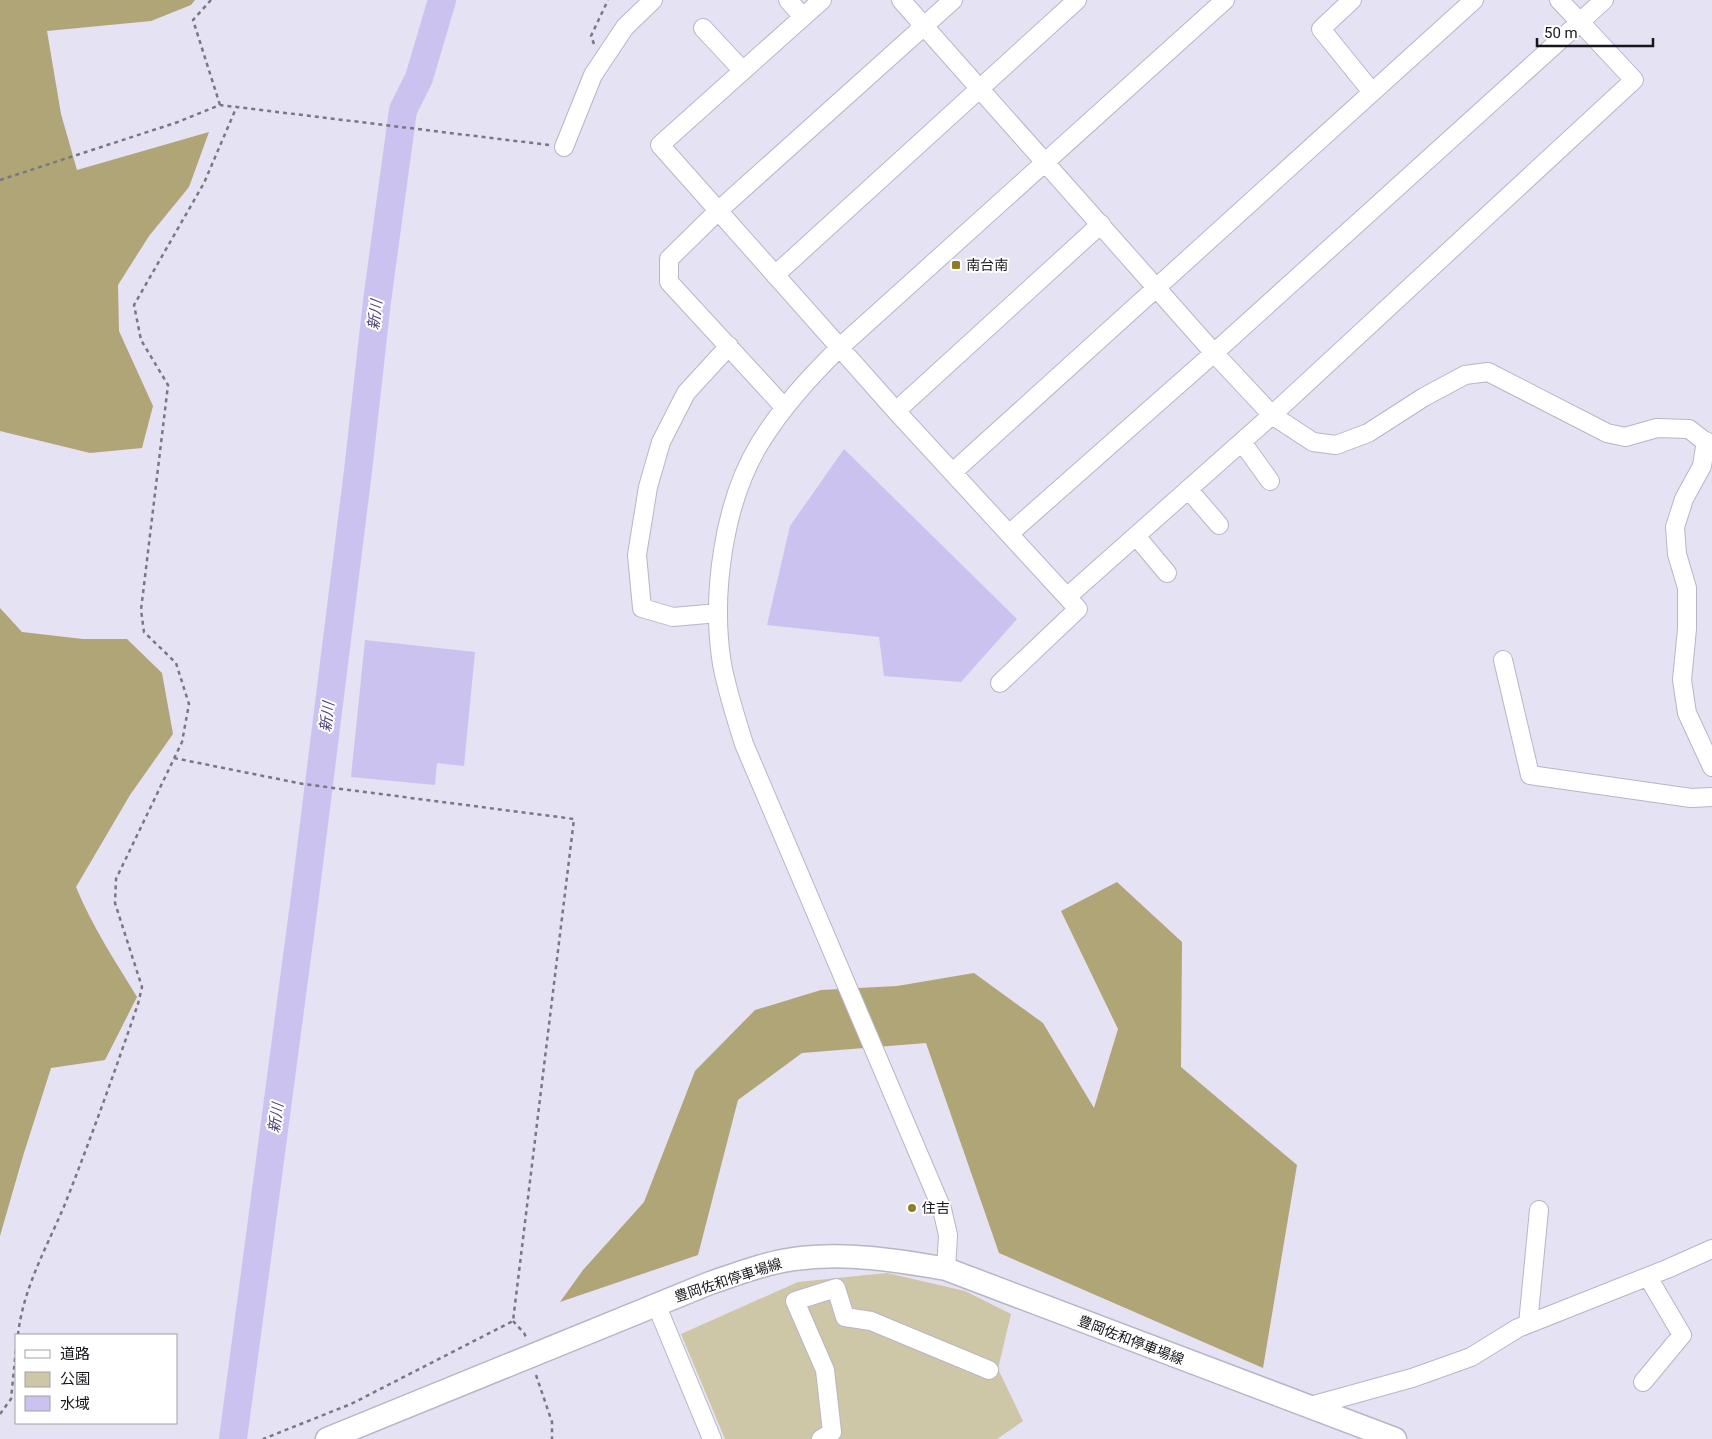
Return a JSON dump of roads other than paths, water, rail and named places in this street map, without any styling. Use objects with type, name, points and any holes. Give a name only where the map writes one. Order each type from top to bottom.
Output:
[{"type":"main road","name":"豊岡佐和停車場線","points":[[327,1439],[710,1283],[754,1268],[794,1259],[848,1257],[895,1260],[946,1269],[1395,1439]]},
{"type":"street","points":[[564,146],[593,75],[625,27],[653,0]]},
{"type":"street","points":[[788,0],[803,17]]},
{"type":"street","points":[[822,0],[660,145],[896,411],[1078,609],[1000,683]]},
{"type":"street","points":[[900,0],[1214,353],[1272,415],[1313,442],[1336,445],[1368,433],[1465,375],[1488,372],[1607,433],[1625,437],[1656,428],[1689,429],[1709,444],[1702,466],[1684,499],[1675,527],[1677,554],[1687,588],[1687,629],[1682,680],[1688,713],[1712,767]]},
{"type":"street","points":[[784,407],[669,282],[669,258],[718,211],[953,0]]},
{"type":"street","points":[[775,276],[1077,0]]},
{"type":"street","points":[[946,1269],[948,1235],[942,1209],[744,744],[732,706],[722,663],[718,613],[720,570],[730,522],[740,484],[759,445],[784,407],[811,376],[1225,0]]},
{"type":"street","points":[[1352,0],[1321,29],[1372,92]]},
{"type":"street","points":[[952,472],[1474,0]]},
{"type":"street","points":[[1067,597],[1272,415],[1634,80],[1559,0]]},
{"type":"street","points":[[1009,534],[1214,353],[1604,0]]},
{"type":"street","points":[[703,28],[743,71]]},
{"type":"street","points":[[896,411],[1101,224]]},
{"type":"street","points":[[718,613],[673,617],[642,608],[638,555],[648,487],[661,442],[686,393],[729,346]]},
{"type":"street","points":[[1242,442],[1270,481]]},
{"type":"street","points":[[1188,489],[1219,526]]},
{"type":"street","points":[[1136,536],[1167,574]]},
{"type":"street","points":[[1503,660],[1530,775],[1691,798],[1712,797]]},
{"type":"street","points":[[1528,1324],[1539,1210]]},
{"type":"street","points":[[1307,1407],[1412,1378],[1471,1357],[1518,1328],[1712,1249]]},
{"type":"street","points":[[1643,1382],[1682,1335],[1648,1276]]},
{"type":"street","points":[[821,1439],[832,1432],[825,1370],[795,1301],[836,1288],[845,1317],[871,1321],[989,1370]]},
{"type":"street","points":[[656,1304],[712,1439]]},
{"type":"water","points":[[844,449],[1017,619],[961,682],[884,676],[879,637],[767,625],[790,526]]},
{"type":"water","points":[[365,640],[475,652],[464,766],[437,763],[435,785],[351,777]]},
{"type":"waterway","name":"新川","points":[[233,1439],[304,904],[358,471],[377,301],[403,110],[419,78],[442,0]]},
{"type":"place","name":"南台南","points":[[956,265]]},
{"type":"place","name":"住吉","points":[[912,1208]]}]
